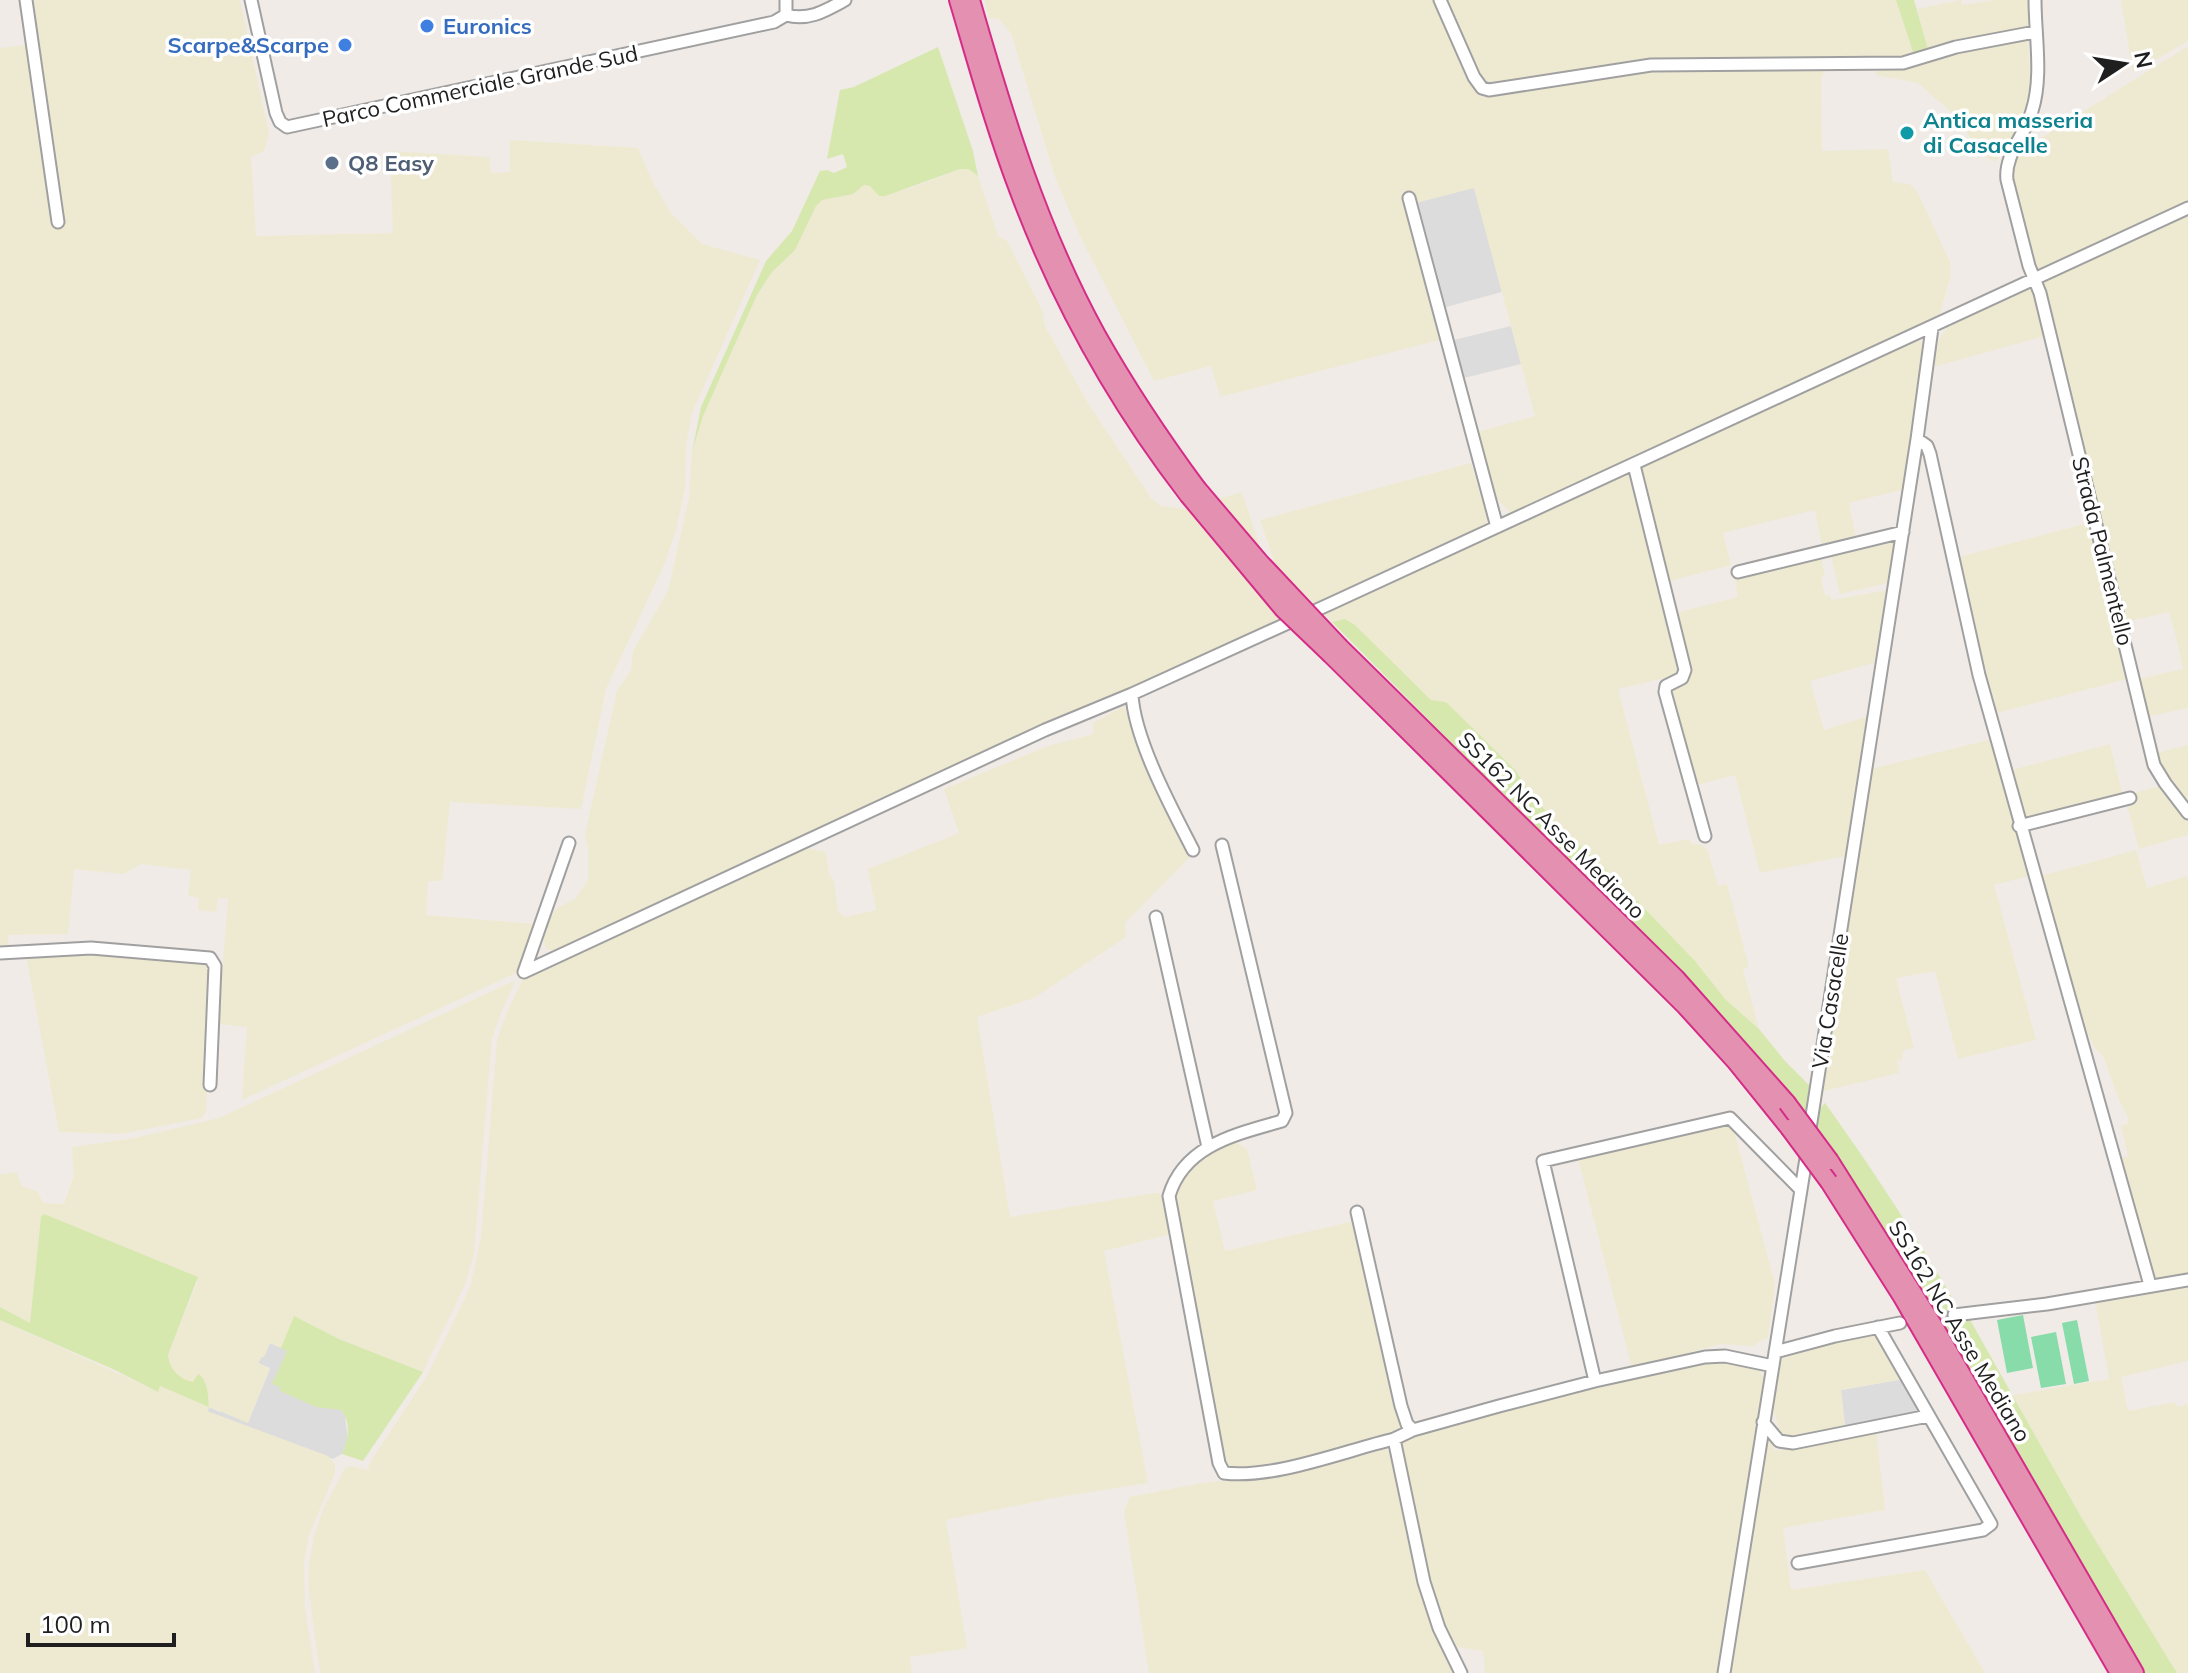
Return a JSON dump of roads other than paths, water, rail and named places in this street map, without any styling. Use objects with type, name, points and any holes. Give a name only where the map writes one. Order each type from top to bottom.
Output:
[{"type":"highway","name":"SS162 NC Asse Mediano","points":[[958,0],[975,36],[1033,196],[1095,343],[1138,403],[1193,492],[1259,561],[1335,651],[1685,1006],[1789,1128],[1829,1182],[1909,1308],[2119,1673]]},
{"type":"highway","name":"SS162 NC Asse Mediano","points":[[971,0],[975,36]]},
{"type":"highway","name":"SS162 NC Asse Mediano","points":[[1335,651],[1676,978],[1787,1103],[1830,1161],[1934,1326],[2135,1673]]},
{"type":"street","points":[[26,0],[58,222]]},
{"type":"street","name":"Parco Commerciale Grande Sud","points":[[251,0],[276,113],[280,122],[287,127],[774,22],[786,15]]},
{"type":"street","points":[[786,0],[786,15],[799,19],[813,17],[845,0]]},
{"type":"street","points":[[1440,0],[1474,77],[1482,88],[1489,90],[1651,65],[1903,63],[1956,47],[2035,32]]},
{"type":"street","name":"Strada Palmentello","points":[[2035,0],[2036,92],[2023,135],[2005,167],[2154,765],[2188,813]]},
{"type":"street","points":[[1409,198],[1497,527]]},
{"type":"street","points":[[569,843],[524,972],[1045,730],[1132,694],[1634,465],[2188,208]]},
{"type":"street","name":"Via Casacelle","points":[[1724,1673],[1903,532],[1932,328]]},
{"type":"street","points":[[1917,439],[1927,446],[1930,454],[1979,675],[2150,1285]]},
{"type":"street","points":[[1634,465],[1685,670],[1682,678],[1666,686],[1665,692],[1705,836]]},
{"type":"street","points":[[1738,572],[1903,532]]},
{"type":"street","points":[[1132,694],[1132,707],[1148,753],[1193,850]]},
{"type":"street","points":[[2019,826],[2130,798]]},
{"type":"street","points":[[1222,845],[1286,1117],[1208,1147],[1182,1168],[1169,1196],[1219,1463],[1224,1473],[1239,1475],[1298,1464],[1595,1381],[1705,1357],[1725,1356],[1773,1366]]},
{"type":"street","points":[[1156,917],[1208,1147]]},
{"type":"street","points":[[0,953],[91,948],[210,958],[215,966],[210,1085]]},
{"type":"street","points":[[1595,1381],[1543,1161],[1730,1118],[1801,1190]]},
{"type":"street","points":[[1357,1212],[1401,1406],[1407,1424],[1413,1430]]},
{"type":"street","points":[[1954,1315],[2047,1304],[2188,1280]]},
{"type":"street","points":[[1775,1352],[1900,1323]]},
{"type":"street","points":[[1798,1563],[1989,1527],[1989,1519],[1878,1327]]},
{"type":"street","points":[[1763,1422],[1779,1441],[1793,1443],[1928,1416]]},
{"type":"street","points":[[1394,1439],[1424,1582],[1439,1628],[1461,1673]]},
{"type":"tunnel","points":[[1924,1319],[1954,1315]]},
{"type":"place","name":"Euronics","points":[[427,26]]},
{"type":"place","name":"Scarpe&Scarpe","points":[[345,45]]},
{"type":"place","name":"Antica masseria di Casacelle","points":[[1907,133]]},
{"type":"place","name":"Q8 Easy","points":[[332,163]]}]
